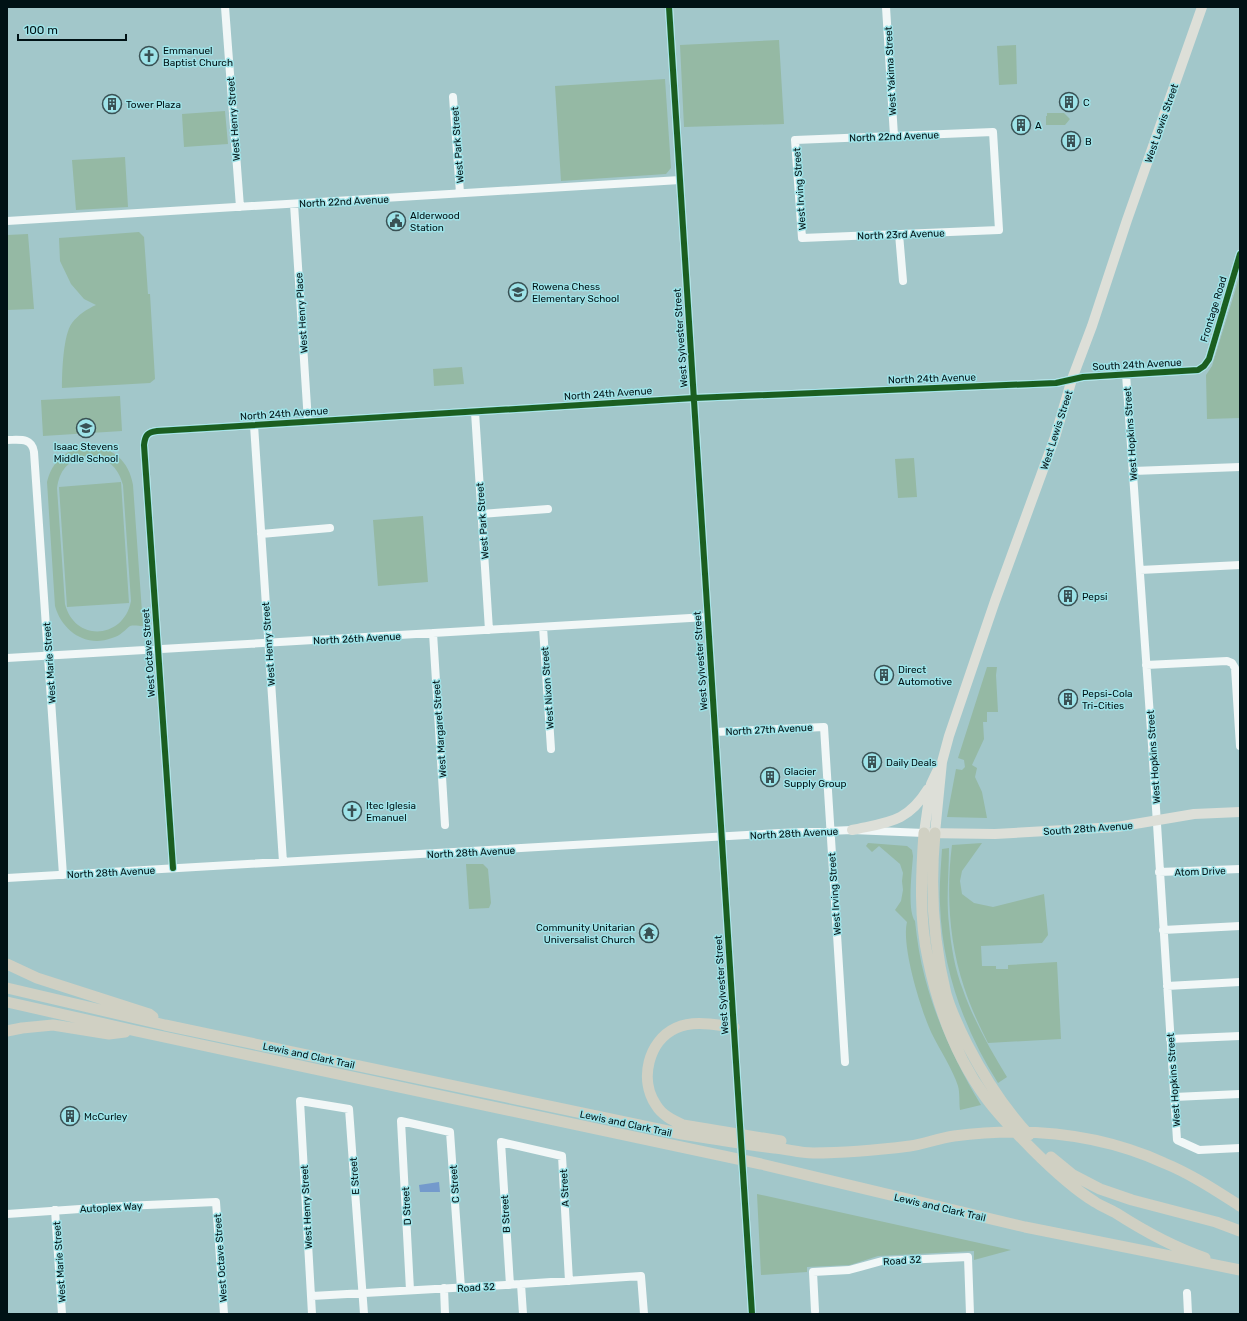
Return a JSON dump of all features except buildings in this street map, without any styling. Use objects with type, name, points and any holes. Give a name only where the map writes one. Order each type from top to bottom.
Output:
[{"type":"highway","points":[[929,833],[934,915],[939,956],[946,994],[958,1027],[976,1062],[994,1093],[1013,1118],[1046,1153],[1074,1174],[1100,1189],[1132,1200],[1216,1222],[1240,1231]]},
{"type":"highway","points":[[929,833],[922,868],[922,912],[927,958],[937,997],[949,1030],[967,1068],[986,1098],[1005,1121],[1040,1157],[1094,1202],[1176,1247],[1240,1270]]},
{"type":"highway","points":[[7,964],[37,978],[149,1014],[165,1025]]},
{"type":"highway","name":"Lewis and Clark Trail","points":[[7,988],[165,1025],[682,1134],[812,1153],[844,1152],[911,1146],[952,1136],[986,1133],[1022,1132],[1062,1135],[1102,1142],[1163,1162],[1202,1182],[1240,1206]]},
{"type":"highway","name":"Lewis and Clark Trail","points":[[7,1002],[136,1032],[753,1163],[1025,1227],[1240,1270]]},
{"type":"highway","points":[[734,1027],[693,1024],[685,1025],[675,1028],[659,1042],[650,1058],[647,1076],[652,1097],[656,1106],[673,1121],[683,1125],[791,1143],[825,1147],[844,1152]]},
{"type":"highway","points":[[7,1031],[53,1025],[109,1034],[136,1032]]},
{"type":"main road","name":"West Lewis Street","points":[[929,833],[942,762],[995,601],[1055,437],[1072,379],[1092,326],[1130,212],[1202,7]]},
{"type":"main road","name":"West Lewis Street","points":[[929,833],[931,784],[942,762]]},
{"type":"main road","points":[[852,830],[895,821],[905,815],[921,800],[931,784]]},
{"type":"main road","name":"South 28th Avenue","points":[[929,833],[995,834],[1117,827],[1194,814],[1240,812]]},
{"type":"street","name":"West Henry Street","points":[[225,7],[240,207]]},
{"type":"street","name":"West Sylvester Street","points":[[669,7],[752,1314]]},
{"type":"street","name":"West Yakima Street","points":[[886,7],[894,136]]},
{"type":"street","name":"West Park Street","points":[[454,97],[460,194]]},
{"type":"street","name":"North 22nd Avenue","points":[[795,140],[993,132],[999,230]]},
{"type":"street","name":"West Irving Street","points":[[795,140],[802,238]]},
{"type":"street","name":"North 22nd Avenue","points":[[7,222],[680,180]]},
{"type":"street","name":"West Henry Place","points":[[294,204],[308,422]]},
{"type":"street","name":"North 23rd Avenue","points":[[802,238],[999,230]]},
{"type":"street","points":[[900,234],[902,281]]},
{"type":"street","name":"Frontage Road","points":[[1202,368],[1209,359],[1240,254]]},
{"type":"street","name":"South 24th Avenue","points":[[1072,379],[1126,374],[1194,371],[1202,368]]},
{"type":"street","name":"West Hopkins Street","points":[[1126,374],[1177,1140],[1199,1150],[1240,1148]]},
{"type":"street","name":"North 24th Avenue","points":[[146,436],[148,433],[157,431],[254,425],[694,398],[1056,383],[1072,379]]},
{"type":"street","name":"West Park Street","points":[[475,412],[489,630]]},
{"type":"street","name":"West Henry Street","points":[[254,425],[283,862]]},
{"type":"street","name":"West Octave Street","points":[[146,436],[144,445],[174,868]]},
{"type":"street","name":"West Marie Street","points":[[7,440],[29,441],[34,452],[63,875]]},
{"type":"street","points":[[1133,471],[1240,467]]},
{"type":"street","points":[[481,514],[548,509]]},
{"type":"street","points":[[261,534],[330,528]]},
{"type":"street","points":[[1140,570],[1240,565]]},
{"type":"street","name":"North 26th Avenue","points":[[7,658],[707,617]]},
{"type":"street","name":"West Nixon Street","points":[[543,627],[551,749]]},
{"type":"street","name":"West Margaret Street","points":[[433,633],[445,825]]},
{"type":"street","points":[[1146,665],[1227,661],[1232,663],[1235,668],[1240,746]]},
{"type":"street","name":"West Irving Street","points":[[824,727],[845,1062]]},
{"type":"street","name":"North 27th Avenue","points":[[715,732],[824,727]]},
{"type":"street","name":"North 28th Avenue","points":[[7,878],[662,841],[721,836],[852,830],[929,833]]},
{"type":"street","name":"Atom Drive","points":[[1160,872],[1240,869]]},
{"type":"street","points":[[1163,930],[1240,926]]},
{"type":"street","points":[[1167,986],[1240,982]]},
{"type":"street","points":[[1170,1039],[1240,1036]]},
{"type":"street","points":[[1174,1097],[1240,1094]]},
{"type":"street","name":"West Henry Street","points":[[300,1101],[312,1314]]},
{"type":"street","name":"E Street","points":[[300,1101],[349,1109],[363,1293]]},
{"type":"street","name":"C Street","points":[[401,1121],[450,1132],[461,1288]]},
{"type":"street","name":"D Street","points":[[401,1121],[410,1290]]},
{"type":"street","name":"A Street","points":[[501,1142],[562,1156],[569,1281]]},
{"type":"street","name":"B Street","points":[[501,1142],[510,1285]]},
{"type":"street","name":"West Octave Street","points":[[216,1202],[224,1314]]},
{"type":"street","name":"Autoplex Way","points":[[7,1214],[165,1203],[216,1202]]},
{"type":"street","name":"West Marie Street","points":[[55,1210],[62,1314]]},
{"type":"street","name":"Road 32","points":[[815,1311],[813,1272],[849,1270],[882,1261],[968,1257],[970,1314]]},
{"type":"street","name":"Road 32","points":[[312,1296],[641,1276],[644,1314]]},
{"type":"street","points":[[522,1284],[523,1314]]},
{"type":"street","points":[[444,1288],[445,1314]]},
{"type":"street","points":[[363,1293],[364,1314]]},
{"type":"street","points":[[1186,1293],[1188,1314]]},
{"type":"green space","points":[[779,40],[784,124],[684,127],[680,45]]},
{"type":"green space","points":[[1016,45],[1017,84],[999,85],[997,46]]},
{"type":"green space","points":[[665,79],[671,168],[666,174],[561,181],[555,86]]},
{"type":"green space","points":[[225,111],[228,144],[184,147],[182,114]]},
{"type":"green space","points":[[1047,113],[1064,113],[1070,119],[1065,125],[1046,125]]},
{"type":"green space","points":[[125,157],[128,207],[76,210],[72,160]]},
{"type":"green space","points":[[139,232],[144,237],[148,294],[150,294],[155,379],[150,383],[62,388],[65,345],[69,329],[72,323],[80,315],[96,305],[84,299],[71,284],[60,261],[59,238]]},
{"type":"green space","points":[[28,234],[34,309],[7,310],[7,235]]},
{"type":"green space","points":[[1240,275],[1240,418],[1207,419],[1206,375],[1212,366]]},
{"type":"green space","points":[[462,367],[464,384],[434,386],[433,369]]},
{"type":"green space","points":[[120,396],[122,431],[43,436],[41,400]]},
{"type":"green space","points":[[81,447],[98,447],[112,452],[124,462],[131,476],[133,485],[143,626],[130,626],[118,636],[102,641],[84,639],[69,630],[58,615],[55,606],[47,482],[49,475],[57,462],[67,453]],"holes":[[[85,456],[99,457],[110,463],[118,472],[123,485],[131,601],[127,614],[119,623],[110,629],[99,631],[88,630],[79,625],[70,617],[65,604],[57,488],[62,471],[69,463]]]},
{"type":"green space","points":[[914,458],[917,497],[898,498],[895,459]]},
{"type":"green space","points":[[121,482],[129,603],[67,607],[59,487]]},
{"type":"green space","points":[[423,516],[428,582],[378,586],[373,520]]},
{"type":"green space","points":[[987,667],[997,667],[998,712],[987,712],[987,722],[983,722],[984,739],[972,765],[977,768],[975,777],[982,792],[987,818],[947,817],[956,769],[962,770],[965,767],[964,760],[958,758]]},
{"type":"green space","points":[[868,843],[907,846],[912,850],[911,909],[915,921],[925,978],[935,1011],[948,1043],[981,1105],[960,1110],[959,1089],[956,1080],[932,1034],[913,978],[907,946],[907,922],[895,910],[901,901],[903,890],[903,873],[900,864],[879,846],[872,852],[866,846]]},
{"type":"green space","points":[[982,843],[962,871],[960,881],[962,894],[974,903],[993,907],[1044,894],[1048,935],[1042,943],[981,946],[982,966],[996,966],[996,969],[1008,969],[1008,965],[1057,962],[1061,1039],[988,1043],[966,994],[959,970],[952,935],[949,899],[950,863],[952,845]]},
{"type":"green space","points":[[949,848],[948,915],[954,958],[960,982],[972,1013],[1007,1077],[998,1083],[965,1020],[950,975],[945,952],[940,904],[940,883],[942,849]]},
{"type":"green space","points":[[466,864],[483,864],[488,869],[491,903],[489,908],[469,909]]},
{"type":"green space","points":[[757,1194],[1011,1250],[974,1260],[974,1251],[878,1256],[850,1265],[807,1267],[807,1272],[761,1275]]},
{"type":"water","points":[[439,1182],[440,1192],[420,1192],[419,1185]]},
{"type":"cycle path","points":[[669,7],[752,1314]]},
{"type":"cycle path","points":[[173,868],[144,445],[145,439],[149,433],[157,431],[694,398],[1056,383],[1083,377],[1198,370],[1204,366],[1209,359],[1240,254]]},
{"type":"place","name":"Emmanuel Baptist Church","points":[[149,56]]},
{"type":"place","name":"C","points":[[1069,102]]},
{"type":"place","name":"Tower Plaza","points":[[112,104]]},
{"type":"place","name":"A","points":[[1021,125]]},
{"type":"place","name":"B","points":[[1071,141]]},
{"type":"place","name":"Alderwood Station","points":[[396,221]]},
{"type":"place","name":"Rowena Chess Elementary School","points":[[518,292]]},
{"type":"place","name":"Isaac Stevens Middle School","points":[[86,428]]},
{"type":"place","name":"Pepsi","points":[[1068,596]]},
{"type":"place","name":"Direct Automotive","points":[[884,675]]},
{"type":"place","name":"Pepsi-Cola Tri-Cities","points":[[1068,699]]},
{"type":"place","name":"Daily Deals","points":[[872,762]]},
{"type":"place","name":"Glacier Supply Group","points":[[770,777]]},
{"type":"place","name":"Itec Iglesia Emanuel","points":[[352,811]]},
{"type":"place","name":"Community Unitarian Universalist Church","points":[[649,933]]},
{"type":"place","name":"McCurley","points":[[70,1116]]}]
